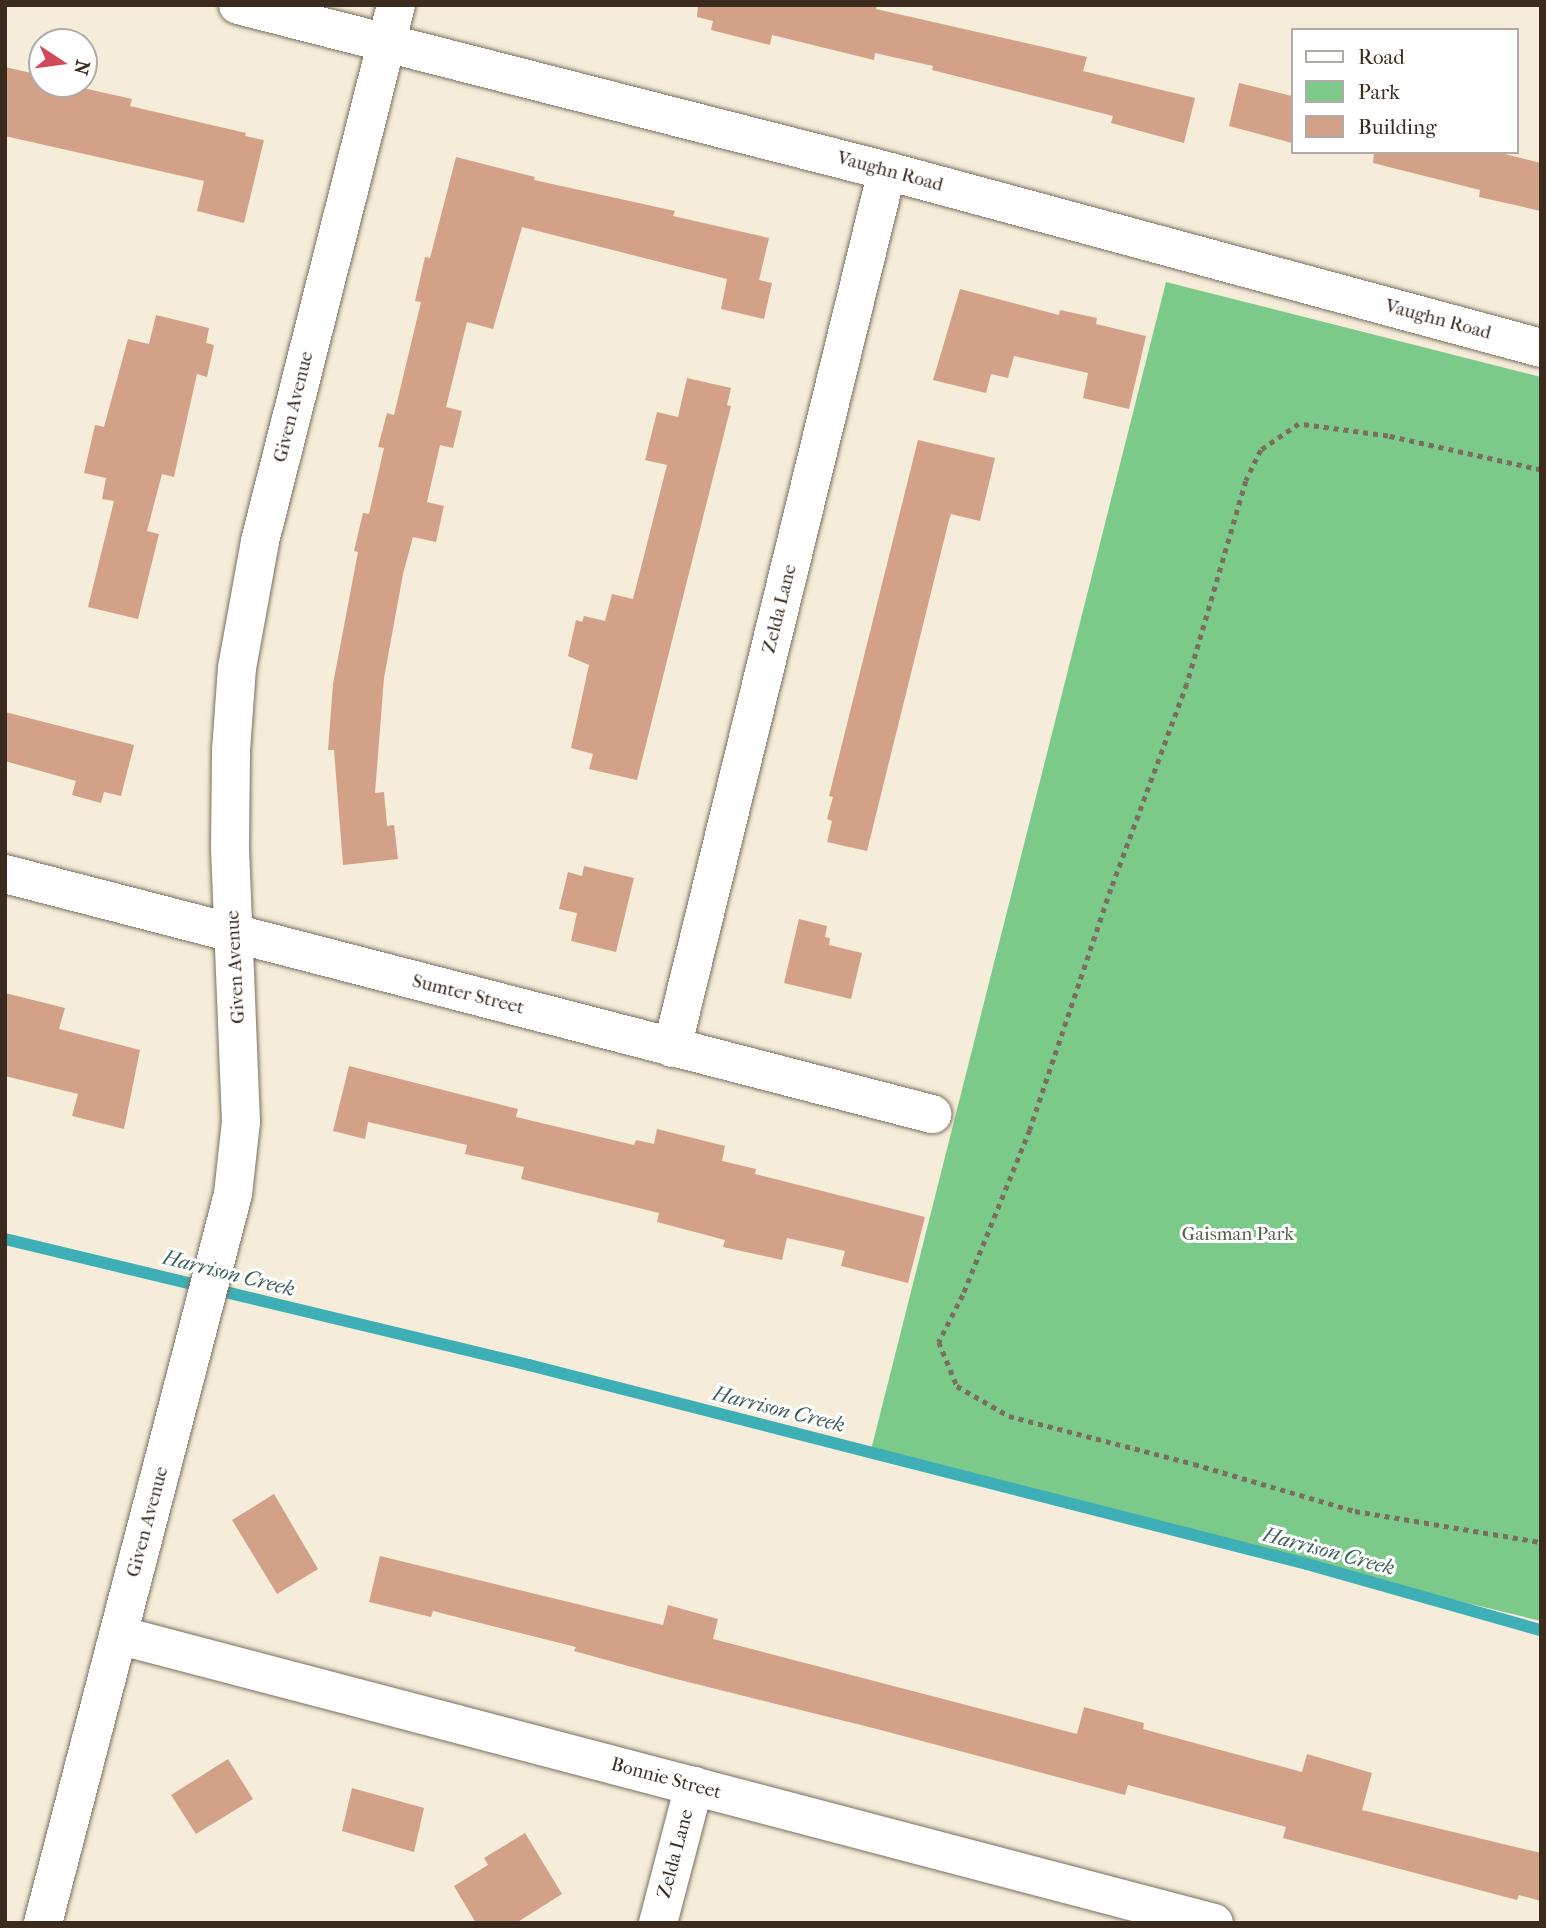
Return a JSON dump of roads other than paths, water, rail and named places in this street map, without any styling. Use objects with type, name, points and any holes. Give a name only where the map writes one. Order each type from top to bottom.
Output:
[{"type":"street","name":"Vaughn Road","points":[[238,5],[887,171],[1541,348]]},
{"type":"street","name":"Given Avenue","points":[[43,1923],[233,1194],[242,1122],[233,935],[231,751],[237,668],[246,604],[396,5]]},
{"type":"street","name":"Zelda Lane","points":[[672,1048],[887,171]]},
{"type":"street","name":"Sumter Street","points":[[5,874],[932,1114]]},
{"type":"street","name":"Bonnie Street","points":[[118,1635],[1214,1923]]},
{"type":"street","name":"Zelda Lane","points":[[658,1923],[694,1786]]},
{"type":"waterway","name":"Harrison Creek","points":[[5,1239],[529,1365],[1307,1564],[1541,1630]]},
{"type":"park label","name":"Gaisman Park","points":[[1238,1235]]}]
